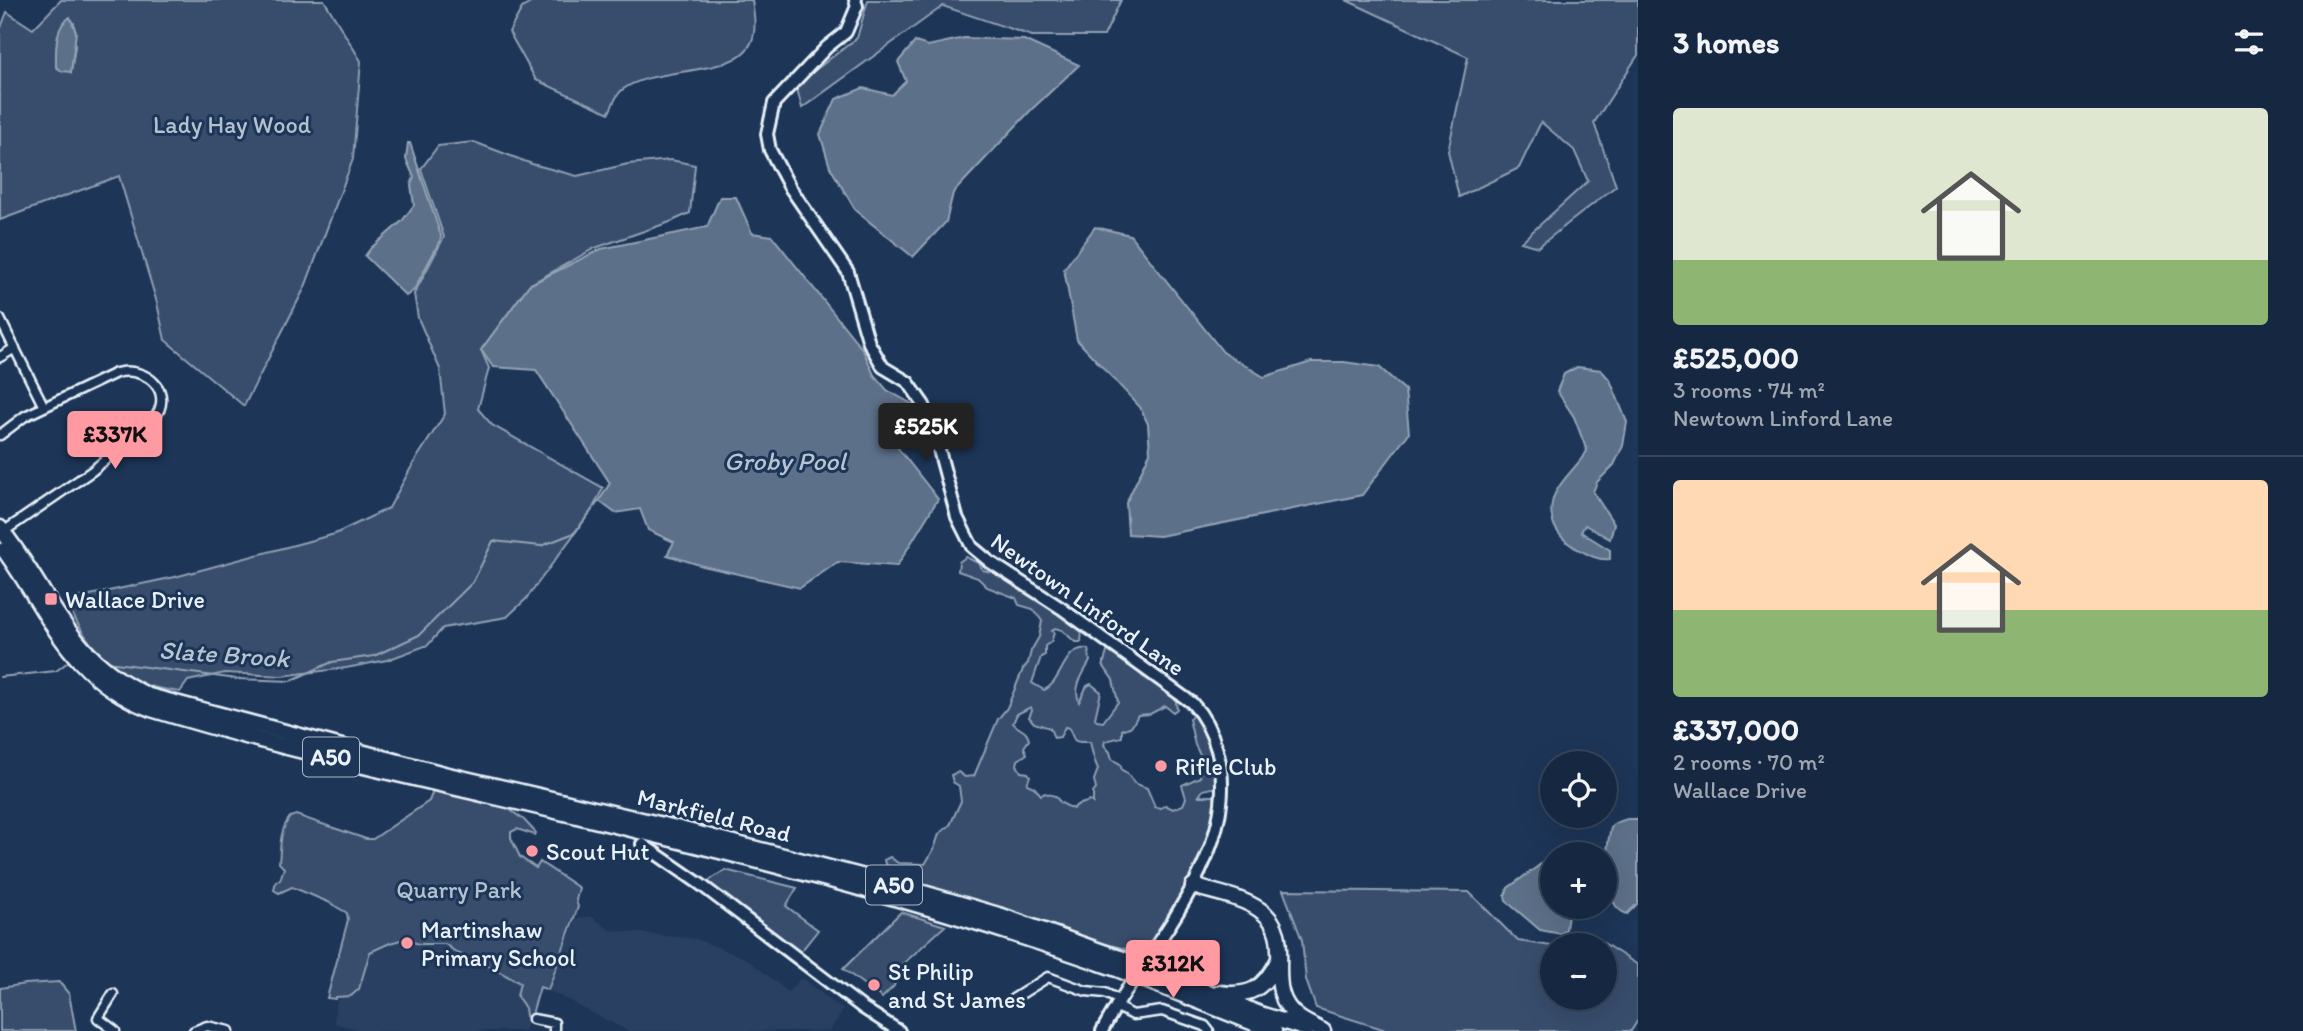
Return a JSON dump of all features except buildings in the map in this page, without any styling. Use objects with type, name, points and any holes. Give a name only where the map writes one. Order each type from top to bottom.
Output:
[{"type":"highway","name":"Markfield Road","points":[[1,535],[48,618],[77,659],[93,677],[118,694],[151,709],[443,786],[580,817],[962,916],[1117,963]]},
{"type":"highway","name":"Markfield Road","points":[[1,535],[69,634],[99,666],[123,684],[149,696],[443,774],[758,849],[1002,916],[1158,979],[1274,1031]]},
{"type":"highway","points":[[580,817],[642,844]]},
{"type":"highway","points":[[1193,886],[1245,903],[1273,922],[1279,932],[1278,960],[1283,999],[1297,1017],[1323,1031]]},
{"type":"highway","points":[[1202,990],[1232,995],[1248,993],[1264,983],[1278,960]]},
{"type":"highway","name":"Markfield Road","points":[[1158,979],[1202,990],[1260,1014],[1314,1031]]},
{"type":"street","name":"Newtown Linford Lane","points":[[856,3],[846,32],[827,47],[774,103],[767,134],[770,150],[789,186],[848,272],[869,343],[883,367],[908,382],[924,405],[957,517],[972,548],[1061,608],[1192,703],[1205,719],[1219,757],[1223,780],[1222,798],[1209,849],[1181,909],[1117,1003],[1102,1031]]},
{"type":"street","points":[[0,318],[44,407]]},
{"type":"street","points":[[0,357],[15,348]]},
{"type":"street","points":[[0,435],[25,416],[127,370],[136,371],[152,380],[161,397],[158,414],[153,420],[92,471],[1,535]]},
{"type":"street","name":"Markfield Road","points":[[642,844],[700,884],[863,1008],[899,1031]]},
{"type":"street","points":[[1016,994],[1048,978],[1086,991],[1105,993],[1133,1015],[1162,1011],[1205,1026],[1209,1031]]},
{"type":"street","points":[[113,994],[98,1018],[115,1031]]},
{"type":"street","points":[[533,1018],[554,1023],[554,1031]]},
{"type":"street","points":[[194,1031],[207,1026],[229,1031]]},
{"type":"shaded area","name":"Martinshaw Primary School","points":[[368,897],[539,985],[524,1031],[364,1031],[334,1023],[336,1005]]},
{"type":"shaded area","points":[[591,916],[610,930],[696,939],[747,959],[788,992],[801,978],[843,1010],[830,1031],[628,1031],[548,990],[576,919]]},
{"type":"green space","name":"Lady Hay Wood","points":[[61,0],[324,0],[361,61],[353,159],[305,287],[244,406],[165,340],[157,303],[119,176],[0,220],[0,30],[7,12],[33,29]],"holes":[[[63,23],[74,23],[75,47],[71,72],[57,42]]]},
{"type":"green space","points":[[536,0],[752,0],[754,33],[751,43],[742,54],[728,62],[636,82],[620,92],[609,113],[536,80],[509,32],[522,8]]},
{"type":"green space","points":[[868,0],[1121,0],[1104,36],[1032,36],[943,6],[802,108],[796,85],[857,38]]},
{"type":"green space","points":[[1346,0],[1638,0],[1638,55],[1594,123],[1616,186],[1538,247],[1521,242],[1588,181],[1574,150],[1541,122],[1519,168],[1459,197],[1448,151],[1468,57]]},
{"type":"green space","points":[[474,142],[532,164],[577,176],[628,164],[671,160],[695,165],[690,213],[595,248],[529,285],[481,350],[489,368],[478,409],[492,425],[603,488],[592,510],[526,599],[507,617],[443,628],[428,645],[387,660],[346,668],[281,676],[225,673],[188,681],[180,692],[128,678],[96,650],[76,621],[66,600],[175,577],[335,534],[389,508],[445,414],[440,369],[418,318],[414,294],[444,237],[421,169],[438,146]]},
{"type":"green space","points":[[966,557],[978,563],[983,570],[1003,575],[1023,590],[1036,595],[1082,630],[1081,642],[1075,642],[1062,630],[1055,628],[1052,631],[1054,633],[1051,642],[1045,646],[1045,655],[1041,657],[1032,683],[1044,690],[1055,680],[1073,653],[1088,649],[1090,661],[1080,681],[1077,696],[1079,702],[1087,686],[1091,684],[1101,692],[1095,718],[1103,722],[1118,702],[1113,680],[1103,665],[1108,649],[1135,666],[1143,677],[1175,696],[1177,709],[1173,712],[1165,706],[1150,714],[1138,715],[1132,726],[1122,730],[1122,737],[1105,741],[1104,745],[1112,759],[1120,764],[1134,783],[1147,788],[1155,807],[1161,808],[1165,805],[1173,809],[1183,805],[1186,798],[1182,785],[1200,777],[1204,763],[1195,745],[1189,719],[1193,715],[1200,716],[1214,753],[1217,787],[1203,790],[1199,796],[1214,796],[1214,826],[1194,877],[1189,878],[1169,918],[1142,953],[1094,941],[935,887],[890,875],[892,868],[885,864],[884,860],[890,857],[898,863],[925,864],[939,834],[950,825],[961,801],[959,786],[953,782],[951,775],[958,772],[965,777],[974,776],[998,719],[1007,708],[1039,637],[1042,621],[1033,609],[1019,605],[1016,598],[987,587],[978,578],[958,571],[959,562]],"holes":[[[1031,707],[1029,717],[1034,723],[1050,728],[1054,738],[1060,737],[1065,727],[1069,728],[1076,741],[1090,742],[1098,769],[1094,780],[1096,789],[1093,803],[1090,801],[1073,809],[1061,803],[1055,796],[1045,793],[1041,795],[1027,784],[1030,776],[1021,772],[1017,765],[1018,760],[1027,754],[1024,747],[1029,740],[1013,723],[1017,714]]]},
{"type":"green space","name":"Quarry Park","points":[[434,789],[506,807],[536,833],[535,835],[517,829],[511,832],[520,857],[536,868],[540,862],[579,888],[576,900],[578,907],[548,990],[540,987],[532,1014],[528,1017],[517,996],[520,983],[457,953],[445,944],[419,944],[404,939],[370,952],[359,989],[351,996],[327,998],[348,920],[347,913],[292,887],[279,893],[274,890],[284,868],[279,863],[280,844],[290,817],[296,815],[373,839],[429,801]]},
{"type":"green space","points":[[725,870],[797,888],[786,906],[818,930],[798,955],[710,886],[707,882]]},
{"type":"green space","points":[[1283,890],[1469,892],[1518,941],[1540,944],[1540,1010],[1617,1010],[1617,952],[1638,965],[1638,1020],[1631,1031],[1389,1031],[1316,1008],[1306,980],[1302,940]]},
{"type":"green space","points":[[901,912],[945,926],[892,974],[896,979],[894,986],[882,998],[843,969]]},
{"type":"green space","points":[[59,982],[69,994],[76,1031],[0,1031],[0,988]]},
{"type":"water","points":[[70,17],[76,32],[71,72],[56,67],[59,33]]},
{"type":"water","points":[[964,38],[1024,40],[1079,65],[1031,110],[953,193],[946,222],[913,257],[856,211],[830,167],[820,134],[836,99],[863,88],[892,95],[906,81],[898,62],[915,42],[928,46]]},
{"type":"water","points":[[408,143],[441,236],[414,290],[406,296],[365,256],[402,221],[414,205],[411,185],[414,177],[406,159]]},
{"type":"water","name":"Groby Pool","points":[[720,197],[736,197],[752,233],[772,236],[863,350],[874,375],[887,390],[914,405],[916,425],[898,448],[938,499],[897,566],[838,562],[800,588],[667,555],[674,542],[648,530],[640,509],[615,513],[599,501],[610,483],[536,370],[493,367],[481,350],[529,285],[601,249],[707,227]]},
{"type":"water","points":[[1095,227],[1130,235],[1223,352],[1264,377],[1311,362],[1344,362],[1379,367],[1405,390],[1409,433],[1362,495],[1160,536],[1128,534],[1126,503],[1150,453],[1148,424],[1140,407],[1077,340],[1064,269]]},
{"type":"water","points":[[1577,367],[1601,370],[1610,380],[1627,422],[1623,446],[1614,465],[1597,482],[1593,492],[1614,524],[1610,539],[1585,525],[1581,532],[1610,550],[1610,559],[1596,558],[1564,540],[1553,522],[1551,511],[1556,492],[1587,451],[1574,417],[1557,391],[1564,374]]},
{"type":"water","points":[[1638,819],[1638,903],[1627,914],[1617,906],[1617,842],[1608,842],[1611,828],[1617,828],[1617,822]]},
{"type":"water","points":[[1540,865],[1540,919],[1567,919],[1566,929],[1562,933],[1540,930],[1506,901],[1508,888]]},
{"type":"waterway","name":"Slate Brook","points":[[108,662],[237,679],[290,681],[332,662],[374,656],[419,635],[473,582],[493,541],[541,546],[574,533],[599,501]]},
{"type":"waterway","name":"Slate Brook","points":[[0,677],[56,671],[68,662]]},
{"type":"place","name":"Wallace Drive","points":[[51,599]]},
{"type":"place","name":"Rifle Club","points":[[1161,766]]},
{"type":"place","name":"Scout Hut","points":[[532,851]]},
{"type":"place","name":"Martinshaw Primary School","points":[[407,943]]},
{"type":"place","name":"St Philip and St James","points":[[874,985]]}]
